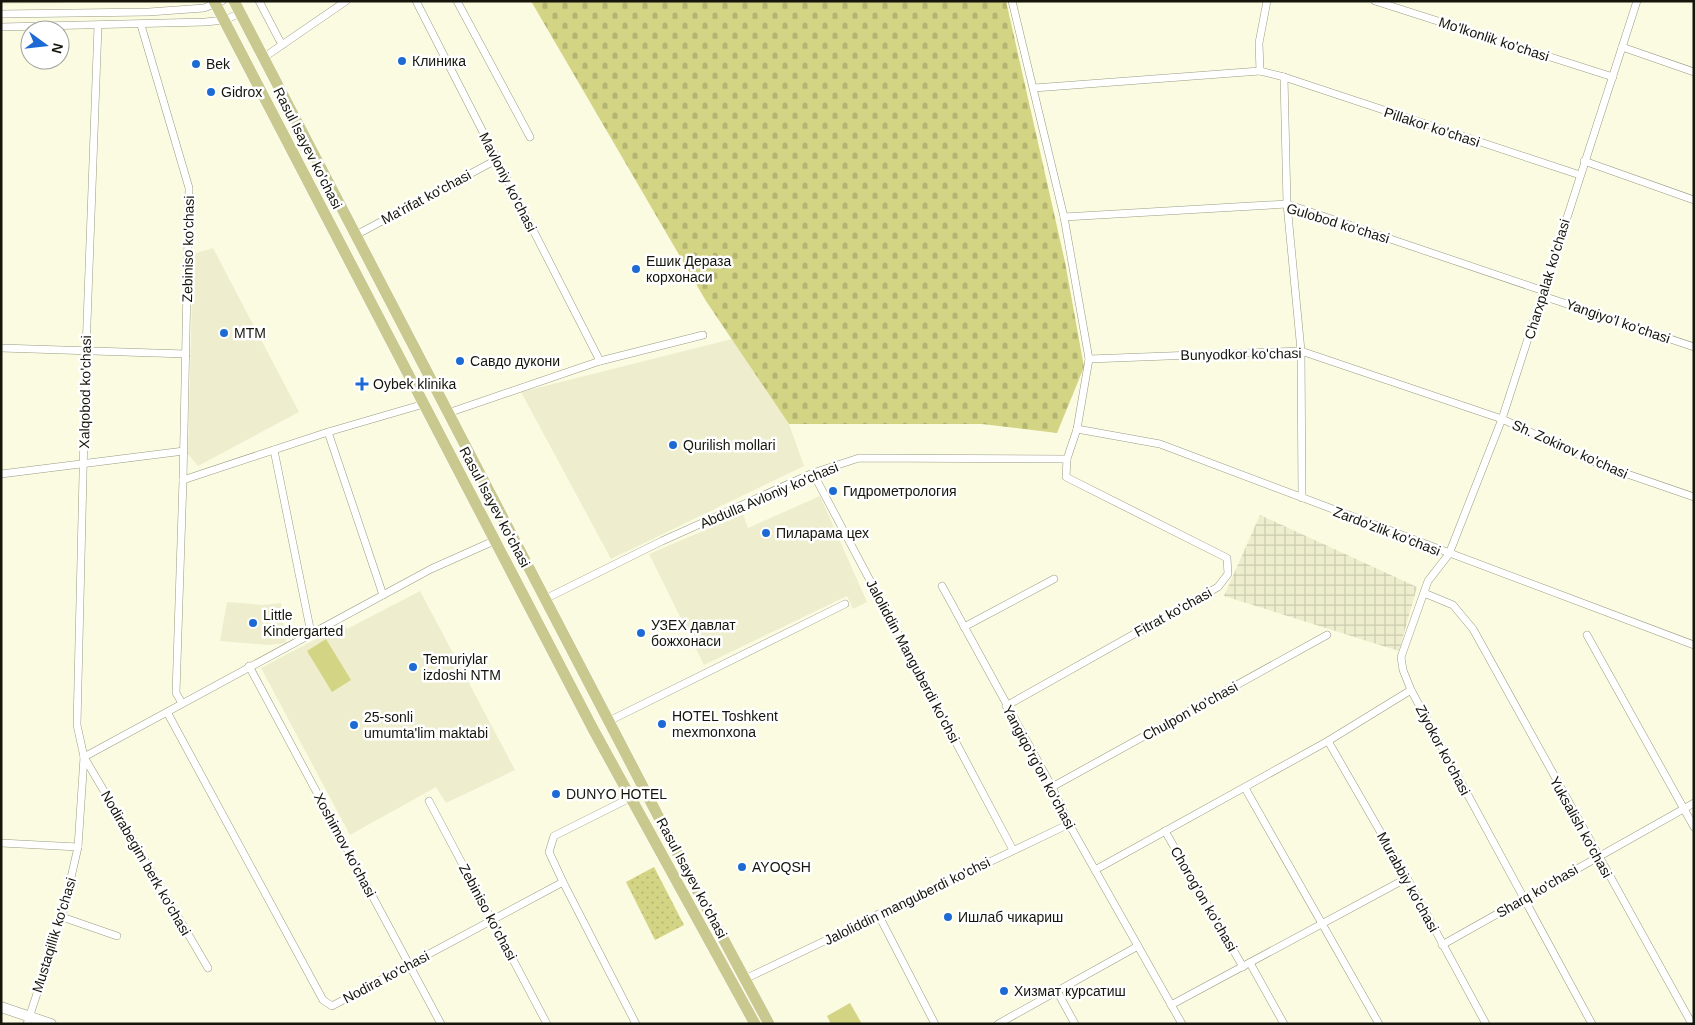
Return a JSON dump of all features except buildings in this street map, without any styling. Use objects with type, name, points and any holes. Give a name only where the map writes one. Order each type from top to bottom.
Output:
[{"type":"main road","name":"Rasul Isayev ko'chasi","points":[[234,1],[769,1024]]},
{"type":"main road","name":"Rasul Isayev ko'chasi","points":[[217,2],[593,729],[755,1024]]},
{"type":"main road","points":[[593,729],[609,721]]},
{"type":"street","points":[[259,1],[282,45]]},
{"type":"street","points":[[263,58],[346,1]]},
{"type":"street","name":"Mavloniy ko'chasi","points":[[416,1],[600,361]]},
{"type":"street","points":[[457,1],[530,137]]},
{"type":"street","points":[[1012,1],[1064,218],[1090,359],[1077,429],[1067,459]]},
{"type":"street","points":[[1034,88],[1260,71],[1259,43],[1268,1]]},
{"type":"street","name":"Mo'lkonlik ko'chasi","points":[[1375,1],[1613,77]]},
{"type":"street","name":"Charxpalak ko'chasi","points":[[1411,690],[1403,670],[1401,657],[1428,580],[1449,554],[1502,419],[1637,1]]},
{"type":"street","points":[[1,14],[137,12],[204,8],[217,2]]},
{"type":"street","name":"Zebiniso ko'chasi","points":[[137,12],[134,18],[139,25],[189,188],[184,451],[176,692],[182,703]]},
{"type":"street","points":[[1,26],[139,25],[225,20],[240,13]]},
{"type":"street","name":"Xalqobod ko'chasi","points":[[84,757],[77,725],[86,350],[98,26]]},
{"type":"street","points":[[1622,47],[1694,72]]},
{"type":"street","name":"Pillakor ko'chasi","points":[[1260,71],[1284,77],[1580,175]]},
{"type":"street","points":[[1284,77],[1287,204],[1301,351],[1302,498]]},
{"type":"street","name":"Ma'rifat ko'chasi","points":[[356,235],[496,160]]},
{"type":"street","points":[[1584,161],[1694,200]]},
{"type":"street","name":"Gulobod ko'chasi","points":[[1064,218],[1287,204],[1544,293]]},
{"type":"street","name":"Yangiyo'l ko'chasi","points":[[1544,293],[1694,347]]},
{"type":"street","points":[[448,413],[600,361],[703,335]]},
{"type":"street","points":[[1,348],[186,354]]},
{"type":"street","name":"Bunyodkor ko'chasi","points":[[1090,359],[1301,351],[1502,419]]},
{"type":"street","points":[[183,480],[328,432],[424,404]]},
{"type":"street","name":"Sh. Zokirov ko'chasi","points":[[1502,419],[1601,466],[1694,497]]},
{"type":"street","name":"Zardo'zlik ko'chasi","points":[[1077,429],[1160,444],[1694,646]]},
{"type":"street","points":[[328,432],[383,595]]},
{"type":"street","points":[[274,450],[311,633]]},
{"type":"street","points":[[1,474],[184,451]]},
{"type":"street","name":"Abdulla Avloniy ko'chasi","points":[[547,598],[662,541],[813,473],[859,458],[1067,459]]},
{"type":"street","name":"Fitrat ko'chasi","points":[[1006,706],[1218,587],[1228,574],[1227,558],[1066,477],[1067,459]]},
{"type":"street","name":"Jaloliddin Manguberdi ko'chsi","points":[[813,473],[1013,850]]},
{"type":"street","points":[[84,757],[431,569],[496,540]]},
{"type":"street","points":[[964,627],[1054,580]]},
{"type":"street","name":"Yangiqo'rg'on ko'chasi","points":[[942,586],[1052,787],[1069,824],[1182,1024]]},
{"type":"street","name":"Yuksalish ko'chasi","points":[[1424,593],[1453,605],[1473,629],[1597,856],[1692,1024]]},
{"type":"street","points":[[609,721],[845,604]]},
{"type":"street","name":"Chulpon ko'chasi","points":[[1052,787],[1327,635]]},
{"type":"street","points":[[1587,635],[1694,827]]},
{"type":"street","name":"Xoshimov ko'chasi","points":[[249,666],[441,1024]]},
{"type":"street","name":"Ziyokor ko'chasi","points":[[1095,870],[1328,741],[1411,690],[1592,1024]]},
{"type":"street","name":"Nodira ko'chasi","points":[[167,712],[326,1003],[332,1006],[564,882]]},
{"type":"street","name":"Murabbiy ko'chasi","points":[[1328,741],[1407,878],[1486,1024]]},
{"type":"street","name":"Mustaqillik ko'chasi","points":[[28,1020],[62,918],[78,847],[84,757]]},
{"type":"street","name":"Nodirabegim berk ko'chasi","points":[[84,757],[208,968]]},
{"type":"street","points":[[1245,788],[1379,1024]]},
{"type":"street","points":[[632,797],[554,836],[549,852],[636,1024]]},
{"type":"street","name":"Zebiniso ko'chasi","points":[[429,801],[547,1024]]},
{"type":"street","name":"Sharq ko'chasi","points":[[1442,945],[1694,803]]},
{"type":"street","name":"Jaloliddin manguberdi ko'chsi","points":[[745,979],[1069,824]]},
{"type":"street","name":"Chorog'on ko'chasi","points":[[1165,831],[1243,967]]},
{"type":"street","points":[[1,843],[78,847]]},
{"type":"street","name":"Chorog'on ko'chasi","points":[[1171,1005],[1407,878]]},
{"type":"street","points":[[878,914],[935,1024]]},
{"type":"street","points":[[62,918],[117,936]]},
{"type":"street","points":[[998,1024],[1138,946]]},
{"type":"street","name":"Chorog'on ko'chasi","points":[[1250,963],[1284,1024]]},
{"type":"street","points":[[1057,991],[1075,1024]]},
{"type":"street","points":[[1,1006],[28,1020],[51,1024]]},
{"type":"shaded area","points":[[1,1],[64,1],[64,3],[1,4]]},
{"type":"shaded area","name":"MTM","points":[[213,248],[299,412],[198,466],[188,454],[193,254]]},
{"type":"shaded area","name":"Qurilish mollari","points":[[732,339],[789,424],[804,466],[611,559],[521,392]]},
{"type":"shaded area","points":[[820,496],[867,602],[853,609],[847,596],[704,665],[649,554],[743,514],[748,528]]},
{"type":"shaded area","points":[[1260,515],[1417,587],[1399,651],[1224,596]]},
{"type":"shaded area","points":[[420,591],[515,770],[446,803],[436,787],[350,835],[261,668],[344,624],[347,629]]},
{"type":"shaded area","name":"Little Kindergarted","points":[[227,602],[264,605],[281,603],[286,643],[269,645],[220,641]]},
{"type":"green space","points":[[531,1],[1006,1],[1065,262],[1084,367],[1057,433],[982,424],[789,424],[706,301]]},
{"type":"green space","points":[[326,639],[351,680],[332,692],[307,651]]},
{"type":"green space","points":[[654,867],[684,925],[655,940],[626,882]]},
{"type":"green space","points":[[850,1003],[862,1024],[831,1024],[827,1016]]},
{"type":"place","name":"Клиника","points":[[402,61]]},
{"type":"place","name":"Bek","points":[[196,64]]},
{"type":"place","name":"Gidrox","points":[[211,92]]},
{"type":"place","name":"Ешик Дераза корхонаси","points":[[636,269]]},
{"type":"place","name":"MTM","points":[[224,333]]},
{"type":"place","name":"Савдо дукони","points":[[460,361]]},
{"type":"place","name":"Oybek klinika","points":[[362,384]]},
{"type":"place","name":"Qurilish mollari","points":[[673,445]]},
{"type":"place","name":"Гидрометрология","points":[[833,491]]},
{"type":"place","name":"Пиларама цех","points":[[766,533]]},
{"type":"place","name":"Little Kindergarted","points":[[253,623]]},
{"type":"place","name":"УЗЕХ давлат божхонаси","points":[[641,633]]},
{"type":"place","name":"Temuriylar izdoshi NTM","points":[[413,667]]},
{"type":"place","name":"HOTEL Toshkent mexmonxona","points":[[662,724]]},
{"type":"place","name":"25-sonli umumta'lim maktabi","points":[[354,725]]},
{"type":"place","name":"DUNYO HOTEL","points":[[556,794]]},
{"type":"place","name":"AYOQSH","points":[[742,867]]},
{"type":"place","name":"Ишлаб чикариш","points":[[948,917]]},
{"type":"place","name":"Хизмат курсатиш","points":[[1004,991]]}]
